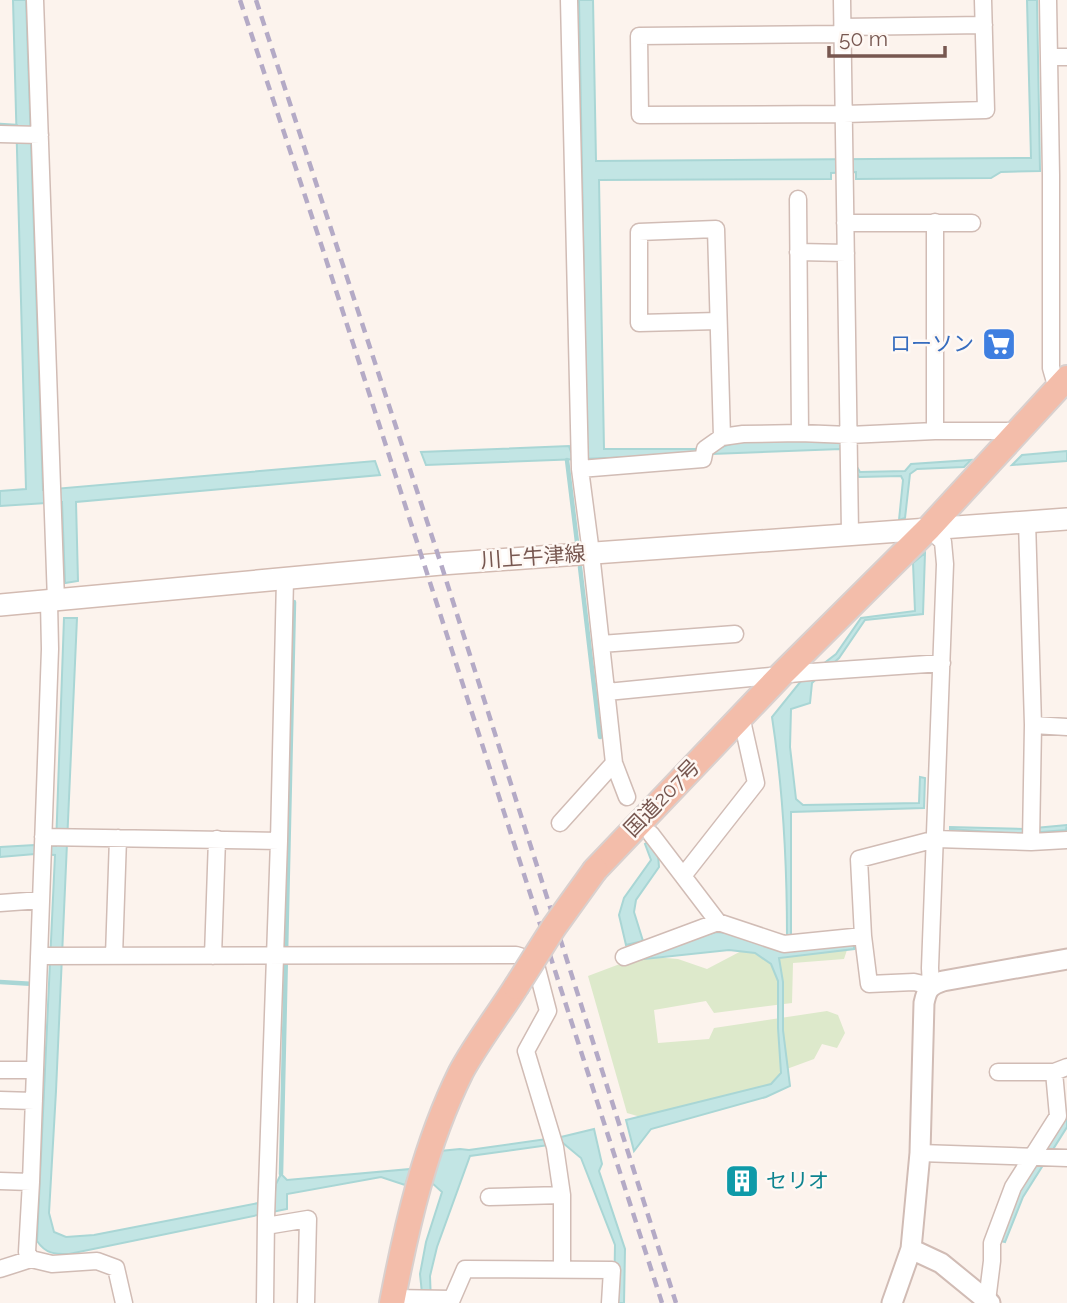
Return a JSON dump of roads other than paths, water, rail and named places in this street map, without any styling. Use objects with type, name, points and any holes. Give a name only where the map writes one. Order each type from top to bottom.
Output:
[{"type":"highway","name":"国道207号","points":[[393,1300],[413,1205],[435,1132],[462,1071],[554,927],[595,870],[780,675],[929,528],[1062,384]]},
{"type":"main road","name":"川上牛津線","points":[[0,605],[441,564],[1067,519]]},
{"type":"street","points":[[31,1259],[27,1252],[53,601],[53,508],[36,0]]},
{"type":"street","points":[[569,0],[580,469],[614,763],[627,797]]},
{"type":"street","points":[[842,0],[850,533]]},
{"type":"street","points":[[983,0],[984,25],[986,110],[640,115],[639,36],[984,25]]},
{"type":"street","points":[[1048,0],[1049,57],[1059,175],[1051,368],[1062,384]]},
{"type":"street","points":[[1049,57],[1067,57]]},
{"type":"street","points":[[5,134],[40,135]]},
{"type":"street","points":[[798,199],[800,433]]},
{"type":"street","points":[[934,222],[935,431]]},
{"type":"street","points":[[845,223],[972,223]]},
{"type":"street","points":[[718,321],[639,323],[639,232],[716,229],[722,438]]},
{"type":"street","points":[[798,251],[846,253]]},
{"type":"street","points":[[580,469],[703,460],[705,449],[722,438],[743,434],[849,435],[1019,431]]},
{"type":"street","points":[[1027,521],[1033,724],[1031,842]]},
{"type":"street","points":[[929,528],[943,542],[945,564],[931,986]]},
{"type":"street","points":[[265,1303],[285,579]]},
{"type":"street","points":[[601,644],[735,634]]},
{"type":"street","points":[[607,692],[811,672],[942,663]]},
{"type":"street","points":[[683,876],[756,783],[741,716]]},
{"type":"street","points":[[1033,724],[1067,727]]},
{"type":"street","points":[[560,822],[614,763]]},
{"type":"street","points":[[651,834],[718,922],[784,944],[863,936]]},
{"type":"street","points":[[43,836],[279,841]]},
{"type":"street","points":[[114,956],[118,838]]},
{"type":"street","points":[[213,956],[216,839]]},
{"type":"street","points":[[931,986],[914,982],[869,984],[863,936],[859,859],[936,839],[1031,842],[1067,840]]},
{"type":"street","points":[[0,903],[41,900]]},
{"type":"street","points":[[624,957],[718,922]]},
{"type":"street","points":[[39,956],[516,955],[535,961],[548,1011],[526,1051],[554,1141],[562,1195],[562,1268]]},
{"type":"street","points":[[892,1303],[911,1249],[920,1153],[926,993],[931,986],[943,981],[1067,959]]},
{"type":"street","points":[[0,1070],[35,1070]]},
{"type":"street","points":[[988,1302],[992,1243],[1013,1187],[1058,1116],[1060,1070],[998,1072]]},
{"type":"street","points":[[0,1100],[34,1101]]},
{"type":"street","points":[[920,1153],[1060,1158]]},
{"type":"street","points":[[0,1181],[31,1182]]},
{"type":"street","points":[[489,1197],[562,1195]]},
{"type":"street","points":[[266,1222],[308,1219],[306,1303]]},
{"type":"street","points":[[911,1249],[941,1263],[988,1302]]},
{"type":"street","points":[[0,1269],[31,1259],[52,1264],[97,1261],[116,1268],[124,1303]]},
{"type":"street","points":[[393,1300],[452,1298],[466,1269],[562,1268],[612,1270],[610,1303]]},
{"type":"water","points":[[13,0],[26,0],[43,490],[375,461],[380,475],[76,502],[78,581],[65,583],[62,502],[0,506],[0,491],[26,489]]},
{"type":"water","points":[[579,0],[593,0],[596,161],[1031,158],[1027,0],[1037,0],[1040,171],[1001,172],[991,178],[856,179],[856,172],[831,173],[831,179],[599,180],[604,449],[715,449],[744,440],[842,442],[860,472],[905,471],[911,464],[971,460],[964,467],[917,469],[910,474],[905,518],[899,520],[903,480],[901,476],[859,477],[841,449],[426,465],[421,452],[569,446],[571,452],[587,452]]},
{"type":"water","points":[[1067,451],[1067,461],[1012,465],[1022,455]]},
{"type":"water","points":[[925,553],[923,614],[865,620],[839,658],[812,683],[810,703],[791,709],[790,747],[796,799],[803,805],[919,803],[920,777],[925,778],[924,808],[791,812],[791,936],[787,936],[784,826],[772,717],[801,681],[836,654],[861,618],[915,611],[913,563]]},
{"type":"water","points":[[64,618],[77,618],[49,1213],[54,1232],[66,1237],[94,1235],[274,1200],[276,1184],[281,1174],[287,1180],[411,1169],[405,1185],[381,1177],[287,1194],[287,1209],[69,1254],[51,1252],[37,1241],[55,855],[0,857],[0,847],[56,846]]},
{"type":"water","points":[[1067,825],[1066,830],[1018,834],[950,829],[1024,829]]},
{"type":"water","points":[[648,842],[658,855],[659,867],[636,900],[634,912],[643,941],[626,945],[619,915],[624,898],[651,860],[645,844]]},
{"type":"water","points":[[716,932],[854,944],[854,949],[779,958],[783,982],[783,1030],[790,1086],[766,1097],[651,1129],[634,1151],[626,1120],[771,1084],[781,1073],[778,981],[771,964],[755,953],[729,950],[635,960],[632,956]]},
{"type":"water","points":[[1067,1113],[1067,1127],[1023,1197],[1005,1242],[1001,1241],[1017,1196]]},
{"type":"water","points":[[594,1129],[602,1164],[599,1171],[625,1249],[624,1303],[614,1303],[615,1245],[581,1158],[563,1143],[470,1156],[437,1247],[430,1276],[431,1303],[423,1303],[420,1274],[426,1242],[442,1192],[432,1183],[440,1151],[469,1150],[561,1137]]},
{"type":"waterway","points":[[0,125],[16,126]]},
{"type":"waterway","points":[[567,460],[577,542]]},
{"type":"waterway","points":[[580,567],[600,737]]},
{"type":"waterway","points":[[281,1174],[294,602]]},
{"type":"waterway","points":[[0,982],[34,984]]},
{"type":"railway","points":[[240,0],[662,1303]]},
{"type":"railway","points":[[256,0],[441,564],[676,1303]]},
{"type":"place","name":"ローソン","points":[[999,344]]},
{"type":"place","name":"セリオ","points":[[742,1181]]}]
